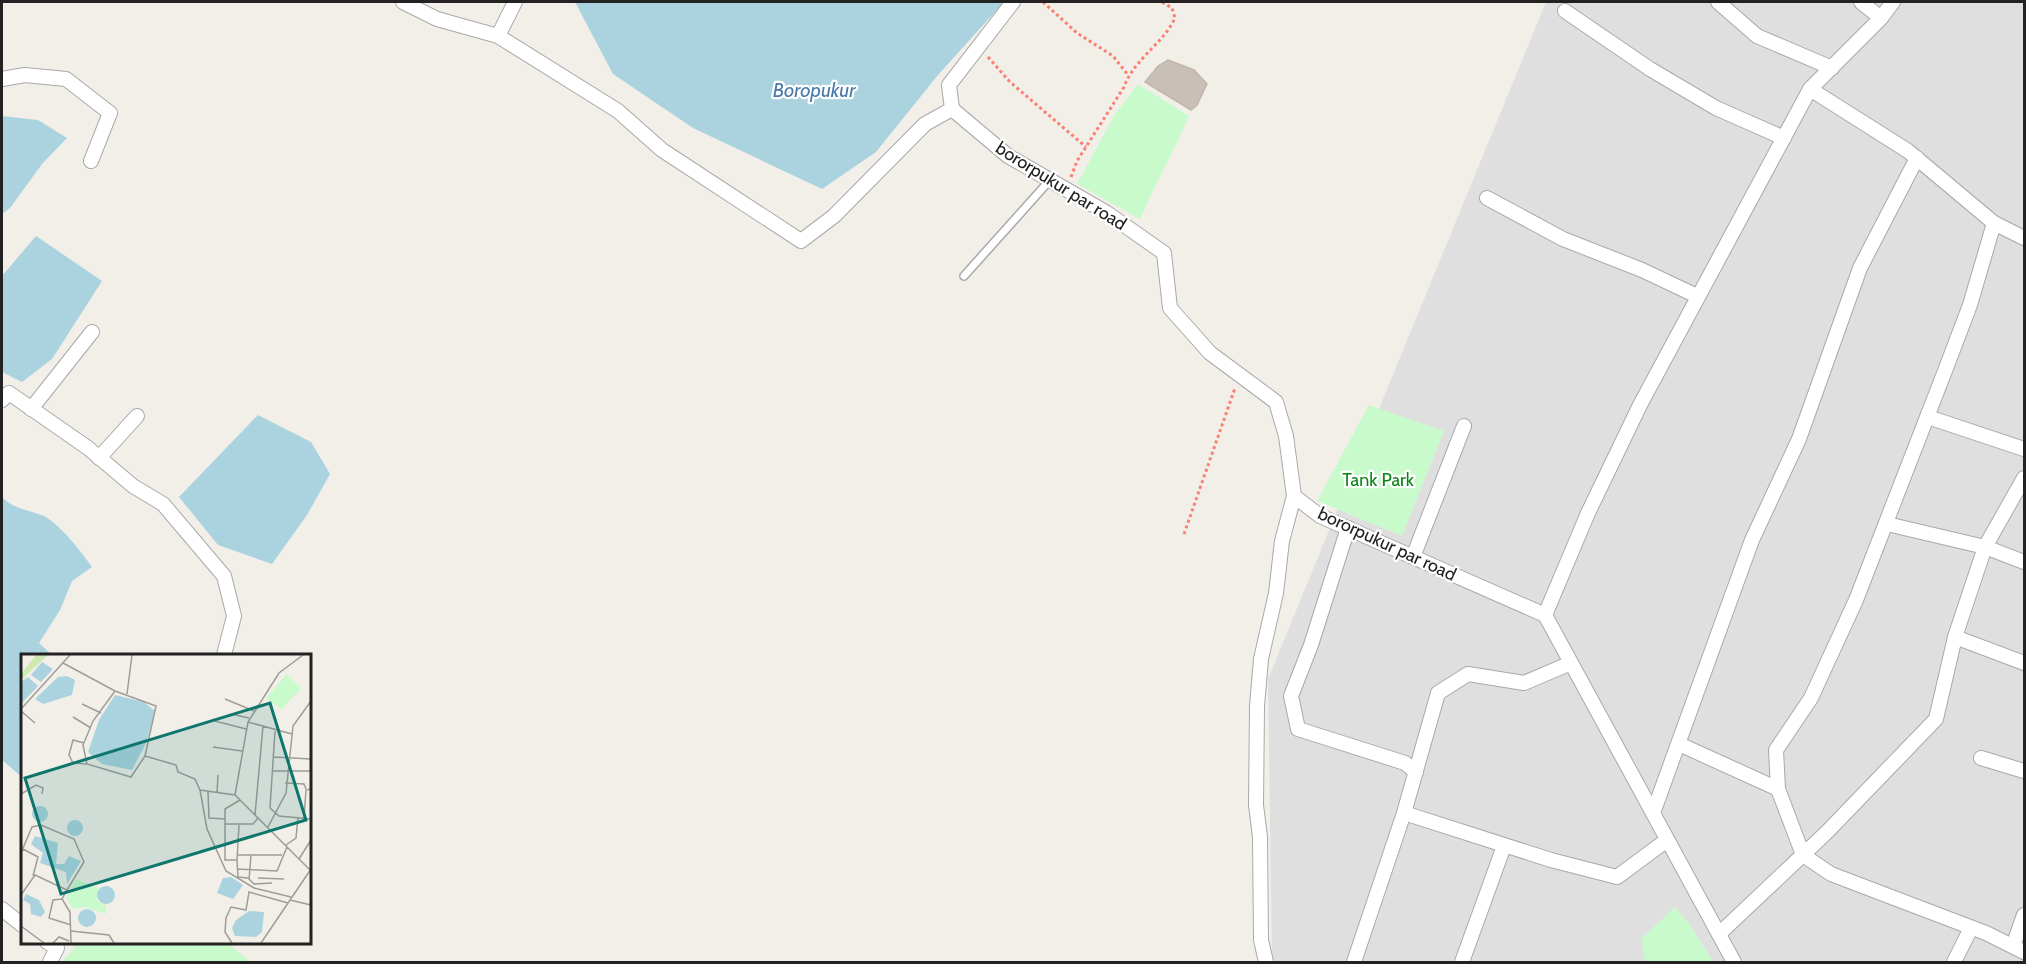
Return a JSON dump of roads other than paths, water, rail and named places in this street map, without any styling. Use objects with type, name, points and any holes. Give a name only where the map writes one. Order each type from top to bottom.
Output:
[{"type":"street","points":[[403,2],[437,19],[498,36],[618,111],[662,150],[801,241],[834,216],[925,124],[952,109],[949,85],[1013,2]]},
{"type":"street","points":[[498,36],[516,2]]},
{"type":"street","points":[[1718,2],[1757,36],[1832,68]]},
{"type":"street","points":[[1861,2],[1881,18]]},
{"type":"street","points":[[1734,963],[1545,615],[1588,513],[1640,405],[1810,89],[1881,18],[1893,2]]},
{"type":"street","points":[[1565,11],[1650,69],[1716,108],[1784,138]]},
{"type":"street","points":[[2,80],[25,75],[66,79],[110,113],[91,161]]},
{"type":"street","points":[[1810,89],[1917,158],[1994,222],[2025,238]]},
{"type":"street","name":"bororpukur par road","points":[[952,109],[1008,156],[1107,213],[1164,253],[1170,308],[1210,352],[1276,402],[1286,436],[1294,496],[1320,516],[1545,615]]},
{"type":"street","points":[[1653,813],[1752,540],[1798,439],[1860,268],[1917,158]]},
{"type":"street","points":[[1487,198],[1563,239],[1642,270],[1697,296]]},
{"type":"street","points":[[1994,222],[1970,305],[1887,524],[1811,698],[1776,750],[1778,789],[1803,855],[1831,874],[2019,949],[2025,915]]},
{"type":"street","points":[[31,409],[92,332]]},
{"type":"street","points":[[2,400],[9,393],[134,486],[163,504],[224,576],[234,616],[224,654]]},
{"type":"street","points":[[99,458],[137,416]]},
{"type":"street","points":[[1928,417],[2025,449]]},
{"type":"street","points":[[1413,557],[1464,426]]},
{"type":"street","points":[[1719,934],[1803,855],[1936,719],[1954,637],[1985,547],[2025,478]]},
{"type":"street","points":[[1266,963],[1261,940],[1260,837],[1256,805],[1257,705],[1261,659],[1276,593],[1282,541],[1294,496]]},
{"type":"street","points":[[1887,524],[1985,547],[2025,562]]},
{"type":"street","points":[[1348,528],[1311,645],[1291,696],[1298,729],[1405,763],[1416,772]]},
{"type":"street","points":[[1954,637],[2025,663]]},
{"type":"street","points":[[1354,963],[1404,813],[1438,693],[1468,674],[1524,683],[1571,663]]},
{"type":"street","points":[[1679,744],[1778,789]]},
{"type":"street","points":[[1981,758],[2025,771]]},
{"type":"street","points":[[1404,813],[1504,846],[1617,878],[1667,840]]},
{"type":"street","points":[[1462,963],[1504,846]]},
{"type":"street","points":[[2,909],[21,924]]},
{"type":"street","points":[[1954,963],[1971,928]]},
{"type":"street","points":[[50,963],[56,944]]},
{"type":"lane","points":[[964,276],[1050,180]]},
{"type":"water","name":"Boropukur","points":[[575,2],[1004,2],[938,75],[876,152],[822,189],[693,128],[613,74]]},
{"type":"water","points":[[2,116],[38,120],[67,138],[42,164],[10,208],[2,214]]},
{"type":"water","points":[[36,236],[102,281],[52,359],[22,382],[2,372],[2,276]]},
{"type":"water","points":[[258,415],[311,442],[330,474],[307,515],[272,564],[218,545],[179,497]]},
{"type":"water","points":[[2,497],[16,507],[44,516],[57,525],[92,567],[72,581],[60,610],[39,643],[51,654],[21,654],[21,776],[2,760]]},
{"type":"park label","name":"Tank Park","points":[[1378,480]]}]
